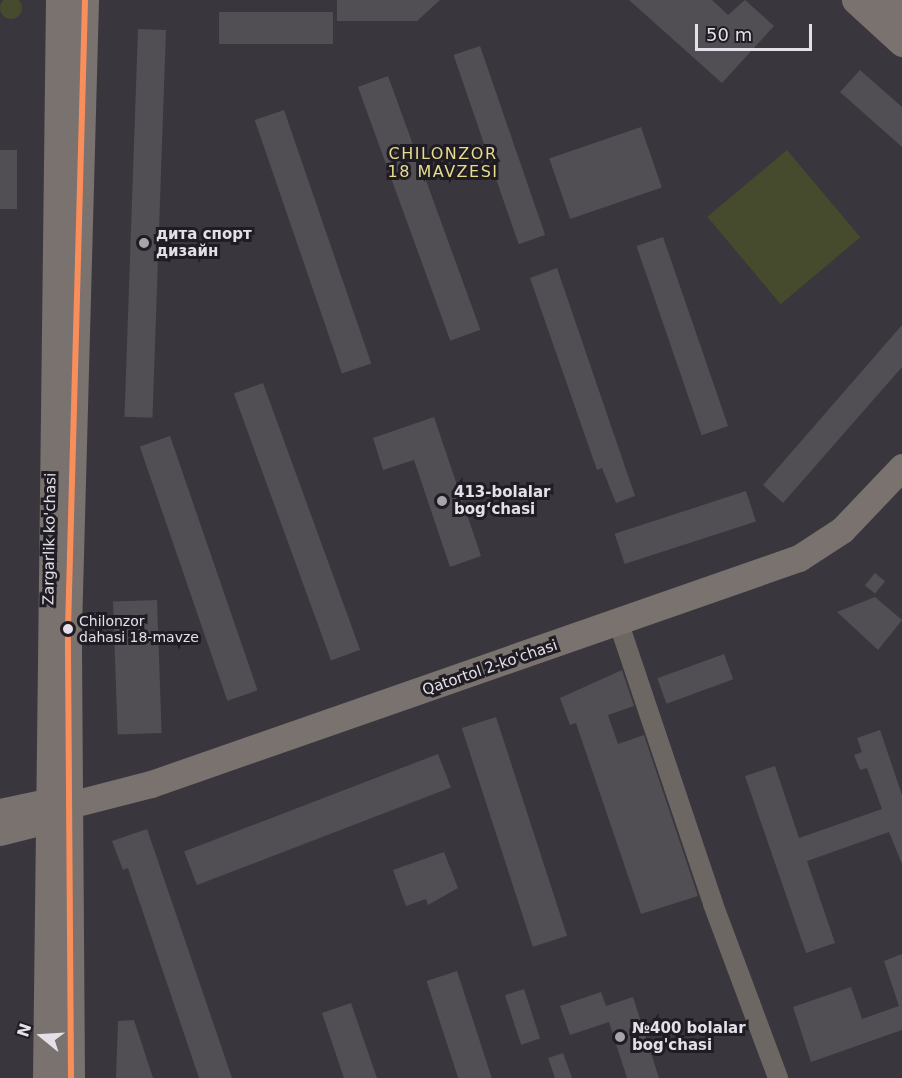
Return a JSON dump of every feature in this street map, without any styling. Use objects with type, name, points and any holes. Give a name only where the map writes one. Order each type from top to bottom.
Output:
[{"type":"main road","name":"Zargarlik ko'chasi","points":[[59,0],[54,809],[71,1078]]},
{"type":"main road","name":"Zargarlik ko'chasi","points":[[46,1078],[85,0]]},
{"type":"main road","points":[[855,0],[902,43]]},
{"type":"main road","points":[[886,0],[902,14]]},
{"type":"main road","name":"Qatortol 2-ko'chasi","points":[[54,809],[151,784],[619,624],[808,554],[850,523],[902,468]]},
{"type":"main road","points":[[0,812],[54,809]]},
{"type":"main road","points":[[0,832],[54,809]]},
{"type":"street","points":[[619,624],[713,904],[778,1078]]},
{"type":"green space","points":[[11,-3],[19,0],[22,8],[19,16],[11,19],[3,16],[0,8],[3,0]]},
{"type":"green space","points":[[787,150],[860,237],[781,304],[707,217]]},
{"type":"building","points":[[337,0],[440,0],[417,21],[337,21]]},
{"type":"building","points":[[629,0],[712,0],[728,15],[745,0],[774,26],[722,83]]},
{"type":"building","points":[[219,12],[333,12],[333,44],[219,44]]},
{"type":"building","points":[[138,29],[166,30],[152,418],[124,417]]},
{"type":"building","points":[[480,46],[545,235],[519,244],[454,55]]},
{"type":"building","points":[[860,70],[902,107],[902,147],[840,92]]},
{"type":"building","points":[[388,76],[480,330],[450,341],[358,87]]},
{"type":"building","points":[[284,110],[371,363],[342,373],[255,120]]},
{"type":"building","points":[[641,127],[662,188],[570,219],[549,159]]},
{"type":"building","points":[[0,150],[17,150],[17,209],[0,209]]},
{"type":"building","points":[[663,237],[728,426],[702,435],[637,246]]},
{"type":"building","points":[[557,268],[635,496],[616,503],[602,468],[597,470],[530,278]]},
{"type":"building","points":[[902,325],[902,367],[783,503],[763,485]]},
{"type":"building","points":[[263,383],[360,650],[331,660],[234,394]]},
{"type":"building","points":[[434,417],[481,556],[450,567],[414,460],[383,470],[373,438]]},
{"type":"building","points":[[170,436],[258,690],[227,701],[140,446]]},
{"type":"building","points":[[746,491],[756,521],[625,564],[615,534]]},
{"type":"building","points":[[875,573],[885,581],[875,594],[865,585]]},
{"type":"building","points":[[875,597],[902,620],[878,650],[837,612]]},
{"type":"building","points":[[157,600],[162,733],[118,734],[113,602]]},
{"type":"building","points":[[724,654],[733,679],[667,704],[657,678]]},
{"type":"building","points":[[622,670],[634,706],[608,715],[618,744],[644,735],[698,896],[641,914],[576,723],[570,725],[560,698]]},
{"type":"building","points":[[496,717],[567,936],[533,947],[462,728]]},
{"type":"building","points":[[880,730],[902,795],[902,864],[889,832],[807,861],[835,943],[806,953],[745,776],[775,766],[799,838],[882,809],[867,768],[860,770],[854,755],[862,752],[857,738]]},
{"type":"building","points":[[438,754],[451,788],[197,885],[184,851]]},
{"type":"building","points":[[147,829],[232,1078],[199,1078],[128,868],[123,870],[112,841]]},
{"type":"building","points":[[444,852],[458,888],[428,905],[426,899],[406,906],[393,870]]},
{"type":"building","points":[[902,954],[902,1030],[811,1062],[793,1007],[851,987],[862,1019],[899,1006],[884,961]]},
{"type":"building","points":[[457,971],[492,1078],[458,1078],[427,981]]},
{"type":"building","points":[[524,989],[540,1038],[521,1045],[505,995]]},
{"type":"building","points":[[601,992],[606,1006],[633,997],[659,1078],[627,1078],[609,1022],[570,1035],[560,1006]]},
{"type":"building","points":[[351,1003],[377,1078],[344,1078],[322,1013]]},
{"type":"building","points":[[134,1020],[153,1078],[116,1078],[118,1021]]},
{"type":"building","points":[[563,1053],[572,1078],[555,1078],[548,1058]]},
{"type":"transit line","points":[[71,1078],[68,629],[85,0]]},
{"type":"place","name":"дита спорт дизайн","points":[[144,243]]},
{"type":"place","name":"413-bolalar bogʻchasi","points":[[442,501]]},
{"type":"place","name":"Chilonzor dahasi 18-mavze","points":[[68,629]]},
{"type":"place","name":"№400 bolalar bog'chasi","points":[[620,1037]]},
{"type":"district","name":"CHILONZOR 18 MAVZESI","points":[[443,163]]}]
